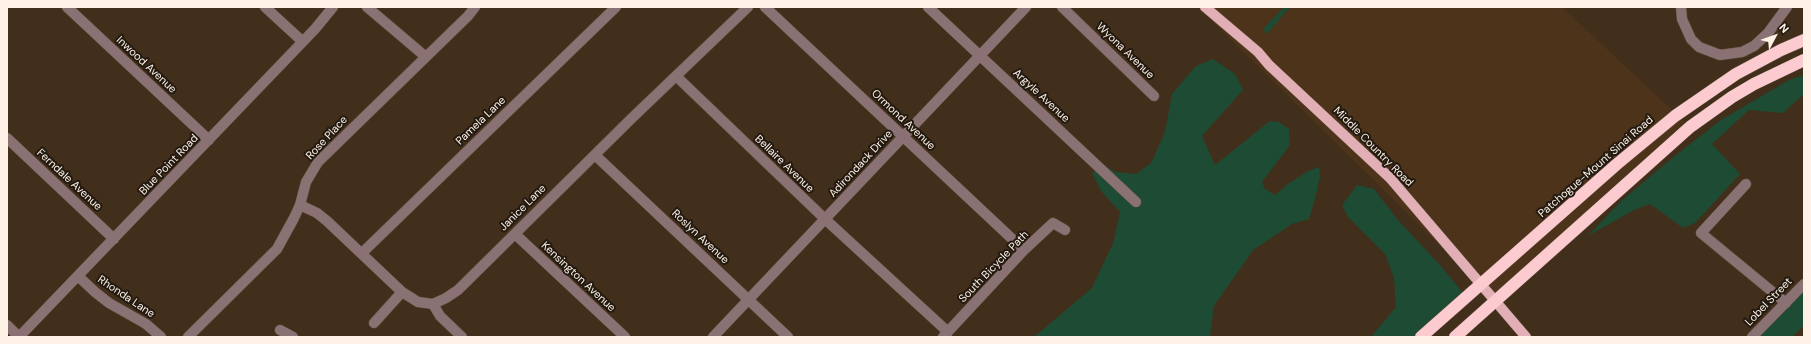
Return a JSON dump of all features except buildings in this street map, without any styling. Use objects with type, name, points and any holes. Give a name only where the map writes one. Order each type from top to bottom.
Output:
[{"type":"highway","name":"Patchogue-Mount Sinai Road","points":[[1421,337],[1617,164],[1691,104],[1742,71],[1804,40]]},
{"type":"highway","points":[[1455,337],[1690,127],[1732,97],[1754,84],[1804,60]]},
{"type":"main road","name":"Middle Country Road","points":[[1205,7],[1258,52],[1269,65],[1390,178],[1526,337]]},
{"type":"street","name":"Inwood Avenue","points":[[67,7],[209,140]]},
{"type":"street","points":[[265,7],[302,42]]},
{"type":"street","name":"Blue Point Road","points":[[19,337],[315,29],[333,7]]},
{"type":"street","points":[[367,7],[426,57]]},
{"type":"street","name":"Rose Place","points":[[188,337],[277,249],[300,206],[306,182],[318,162],[468,16],[475,7]]},
{"type":"street","name":"Pamela Lane","points":[[362,253],[616,7]]},
{"type":"street","name":"Janice Lane","points":[[433,304],[458,290],[748,7]]},
{"type":"street","name":"Ormond Avenue","points":[[765,7],[1024,250]]},
{"type":"street","name":"Argyle Avenue","points":[[928,7],[1136,202]]},
{"type":"street","name":"Adirondack Drive","points":[[713,337],[748,299],[826,220],[1026,7]]},
{"type":"street","name":"Wyona Avenue","points":[[1062,7],[1154,96]]},
{"type":"street","points":[[1681,7],[1682,19],[1691,39],[1699,47],[1720,55],[1742,52],[1754,46],[1768,33],[1787,7]]},
{"type":"street","name":"Bellaire Avenue","points":[[676,76],[946,334]]},
{"type":"street","name":"Ferndale Avenue","points":[[7,138],[114,239]]},
{"type":"street","name":"Roslyn Avenue","points":[[595,155],[788,337]]},
{"type":"street","points":[[1746,184],[1700,233],[1786,303]]},
{"type":"street","points":[[300,206],[318,213],[402,292],[418,302],[433,304],[440,316],[462,337]]},
{"type":"street","name":"South Bicycle Path","points":[[946,334],[1024,250],[1053,223],[1065,230]]},
{"type":"street","name":"Kensington Avenue","points":[[515,234],[625,337]]},
{"type":"street","name":"Rhonda Lane","points":[[78,277],[109,303],[146,324],[161,337]]},
{"type":"street","name":"Lobel Street","points":[[1752,337],[1804,284]]},
{"type":"street","points":[[374,323],[402,292]]},
{"type":"street","points":[[7,325],[19,337]]},
{"type":"street","points":[[280,330],[293,337]]},
{"type":"shaded area","points":[[1198,7],[1562,7],[1690,127],[1496,301]]},
{"type":"green space","points":[[1284,7],[1290,7],[1267,34],[1263,29]]},
{"type":"green space","points":[[1213,59],[1235,74],[1243,90],[1202,136],[1215,165],[1270,121],[1279,122],[1289,129],[1290,145],[1262,182],[1265,189],[1275,195],[1288,184],[1308,171],[1319,167],[1320,176],[1309,219],[1292,224],[1253,250],[1214,306],[1210,337],[1034,337],[1092,288],[1114,241],[1120,212],[1101,191],[1092,173],[1103,164],[1115,172],[1136,174],[1151,163],[1165,132],[1172,94],[1196,66]]},
{"type":"green space","points":[[1804,75],[1804,94],[1783,113],[1749,110],[1712,144],[1740,174],[1695,223],[1683,228],[1650,204],[1632,211],[1588,236],[1621,201],[1721,120],[1789,80]]},
{"type":"green space","points":[[1357,185],[1374,189],[1397,219],[1440,265],[1463,293],[1415,337],[1371,337],[1396,307],[1394,278],[1385,254],[1348,217],[1342,205]]},
{"type":"green space","points":[[1804,290],[1804,325],[1792,337],[1758,337]]}]
